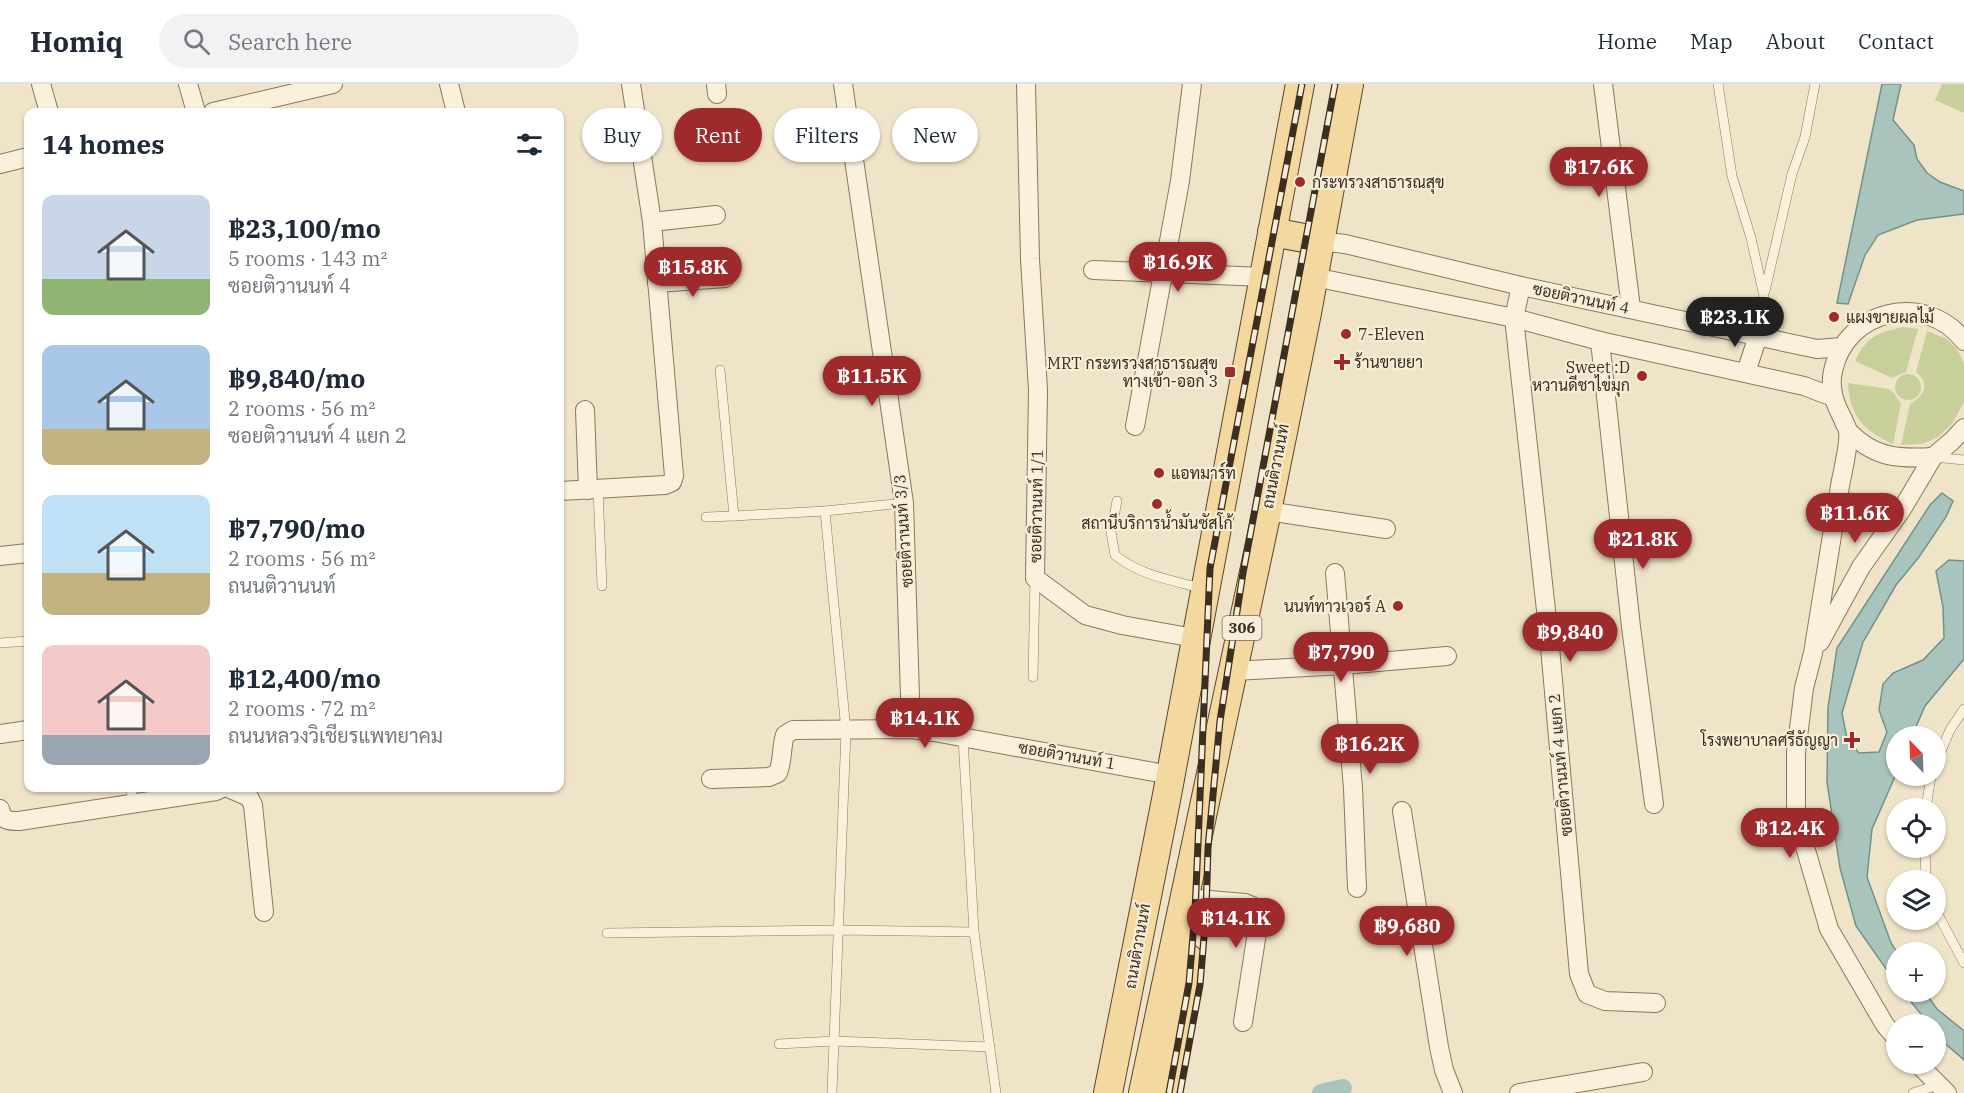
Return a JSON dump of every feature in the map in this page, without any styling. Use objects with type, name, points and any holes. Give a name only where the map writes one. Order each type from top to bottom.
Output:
[{"type":"main road","name":"ถนนติวานนท์","points":[[1108,1093],[1300,84]]},
{"type":"main road","name":"ถนนติวานนท์","points":[[1143,1093],[1162,995],[1196,847],[1267,511],[1314,277],[1349,84]]},
{"type":"main road","points":[[1272,232],[1320,241]]},
{"type":"main road","name":"ถนนติวานนท์","points":[[1123,1093],[1149,968],[1168,787]]},
{"type":"main road","name":"ถนนติวานนท์","points":[[1164,1093],[1198,898],[1196,847]]},
{"type":"street","points":[[41,84],[48,108]]},
{"type":"street","points":[[188,84],[195,108]]},
{"type":"street","points":[[449,84],[455,108]]},
{"type":"street","points":[[564,491],[665,485],[672,482],[674,476],[652,222],[631,84]]},
{"type":"street","name":"ซอยติวานนท์ 3/3","points":[[843,84],[904,503],[911,729]]},
{"type":"street","name":"ซอยติวานนท์ 1/1","points":[[1026,84],[1030,259],[1038,390],[1035,578],[1084,615],[1122,626],[1194,638]]},
{"type":"street","points":[[1135,426],[1180,181],[1192,84]]},
{"type":"street","points":[[1603,84],[1631,308]]},
{"type":"street","points":[[255,108],[282,105],[321,85]]},
{"type":"street","points":[[0,164],[24,158]]},
{"type":"street","points":[[652,222],[716,215]]},
{"type":"street","name":"ซอยติวานนท์ 4","points":[[1320,241],[1345,244],[1521,286],[1817,349],[1842,347]]},
{"type":"street","points":[[1093,270],[1264,277]]},
{"type":"street","name":"ซอยติวานนท์ 4","points":[[1314,277],[1514,318],[1599,341],[1746,372],[1804,386],[1833,398]]},
{"type":"street","points":[[657,283],[725,278]]},
{"type":"street","name":"ซอยติวานนท์ 4 แยก 2","points":[[1521,286],[1514,318],[1550,648],[1579,974],[1587,994],[1605,1001],[1656,1003]]},
{"type":"street","points":[[1933,457],[1905,458],[1880,454],[1858,441],[1849,432],[1833,398],[1833,371],[1842,347],[1859,328],[1881,315],[1907,311],[1935,317],[1961,334]]},
{"type":"street","points":[[1746,372],[1758,336]]},
{"type":"street","points":[[1599,341],[1631,627],[1654,804]]},
{"type":"street","points":[[585,410],[593,490]]},
{"type":"street","points":[[1813,653],[1861,567],[1902,509],[1933,457],[1964,428]]},
{"type":"street","points":[[1849,432],[1813,653],[1804,688],[1796,753],[1796,816],[1829,929],[1886,1026]]},
{"type":"street","points":[[1267,511],[1386,529]]},
{"type":"street","points":[[0,556],[24,553]]},
{"type":"street","points":[[1335,573],[1353,788],[1357,888]]},
{"type":"street","points":[[1233,671],[1447,656]]},
{"type":"street","name":"ซอยติวานนท์ 1","points":[[711,779],[770,777],[778,773],[783,763],[782,744],[785,735],[793,730],[911,729],[1025,747],[1168,787]]},
{"type":"street","points":[[0,734],[24,731]]},
{"type":"street","points":[[0,809],[2,818],[6,821],[19,821],[132,796],[199,792]]},
{"type":"street","points":[[237,792],[249,797],[253,805],[264,912]]},
{"type":"street","points":[[1402,811],[1439,1047],[1444,1070],[1453,1093]]},
{"type":"street","points":[[1198,898],[1245,903],[1254,907],[1258,926],[1243,1022]]},
{"type":"street","points":[[1519,1093],[1643,1072]]},
{"type":"street","points":[[1928,1074],[1942,1089]]},
{"type":"lane","points":[[1718,84],[1732,176],[1751,238],[1764,296]]},
{"type":"lane","points":[[1758,336],[1764,296],[1792,174],[1805,137],[1815,84]]},
{"type":"lane","points":[[720,370],[734,516]]},
{"type":"lane","points":[[1933,457],[1964,460]]},
{"type":"lane","points":[[593,490],[602,586]]},
{"type":"lane","points":[[1117,501],[1112,532],[1115,555],[1128,566],[1204,589]]},
{"type":"lane","points":[[706,517],[825,511],[904,503]]},
{"type":"lane","points":[[825,511],[846,731],[832,1093]]},
{"type":"lane","points":[[1033,677],[1035,578]]},
{"type":"lane","points":[[0,643],[24,641]]},
{"type":"lane","points":[[1946,739],[1964,709]]},
{"type":"lane","points":[[963,738],[974,932],[996,1093]]},
{"type":"lane","points":[[1946,929],[1964,963]]},
{"type":"lane","points":[[607,933],[838,930],[974,932]]},
{"type":"lane","points":[[779,1044],[834,1041],[990,1047]]},
{"type":"lane","points":[[1913,1093],[1942,1089]]},
{"type":"green space","points":[[1942,84],[1964,84],[1964,113],[1935,100]]},
{"type":"green space","points":[[1903,327],[1918,329],[1906,372],[1892,378],[1855,361],[1864,346],[1874,337]]},
{"type":"green space","points":[[1927,331],[1947,339],[1958,351],[1964,363],[1964,402],[1952,424],[1938,437],[1922,444],[1901,445],[1910,404],[1924,390],[1921,376],[1916,372]]},
{"type":"green space","points":[[1908,374],[1917,378],[1921,387],[1917,396],[1908,400],[1899,396],[1895,387],[1899,378]]},
{"type":"green space","points":[[1848,383],[1889,389],[1894,393],[1901,404],[1893,444],[1866,428],[1860,421],[1852,405]]},
{"type":"water","points":[[1882,84],[1901,84],[1893,120],[1914,145],[1917,159],[1927,173],[1940,182],[1964,191],[1964,214],[1917,220],[1878,235],[1865,255],[1848,304],[1837,303]]},
{"type":"water","points":[[1942,493],[1953,501],[1946,517],[1919,557],[1896,585],[1863,642],[1842,713],[1847,739],[1859,753],[1879,752],[1886,734],[1886,786],[1891,786],[1872,829],[1867,877],[1891,942],[1886,942],[1886,969],[1856,926],[1840,868],[1827,782],[1828,708],[1837,648],[1930,505]]},
{"type":"water","points":[[1949,560],[1964,561],[1964,659],[1925,706],[1916,726],[1886,726],[1886,729],[1879,710],[1883,684],[1893,673],[1923,660],[1944,638],[1943,607],[1936,571]]},
{"type":"water","points":[[1911,1002],[1932,1002],[1943,1014],[1921,1014]]},
{"type":"water","points":[[1946,1016],[1964,1031],[1964,1060],[1946,1044]]},
{"type":"waterway","points":[[1321,1093],[1343,1088]]},
{"type":"railway","points":[[1169,1093],[1189,983],[1195,912],[1210,568],[1302,84]]},
{"type":"railway","points":[[1180,1093],[1200,985],[1208,848],[1220,721],[1243,573],[1335,84]]},
{"type":"place","name":"กระทรวงสาธารณสุข","points":[[1300,182]]},
{"type":"place","name":"แผงขายผลไม้","points":[[1834,317]]},
{"type":"place","name":"7-Eleven","points":[[1346,334]]},
{"type":"place","name":"ร้านขายยา","points":[[1342,362]]},
{"type":"place","name":"MRT กระทรวงสาธารณสุข ทางเข้า-ออก 3","points":[[1230,372]]},
{"type":"place","name":"Sweet :D หวานดีชาไข่มุก","points":[[1642,376]]},
{"type":"place","name":"แอทมาร์ท","points":[[1159,473]]},
{"type":"place","name":"สถานีบริการน้ำมันซัสโก้","points":[[1157,504]]},
{"type":"place","name":"นนท์ทาวเวอร์ A","points":[[1398,606]]},
{"type":"place","name":"โรงพยาบาลศรีธัญญา","points":[[1852,740]]}]
